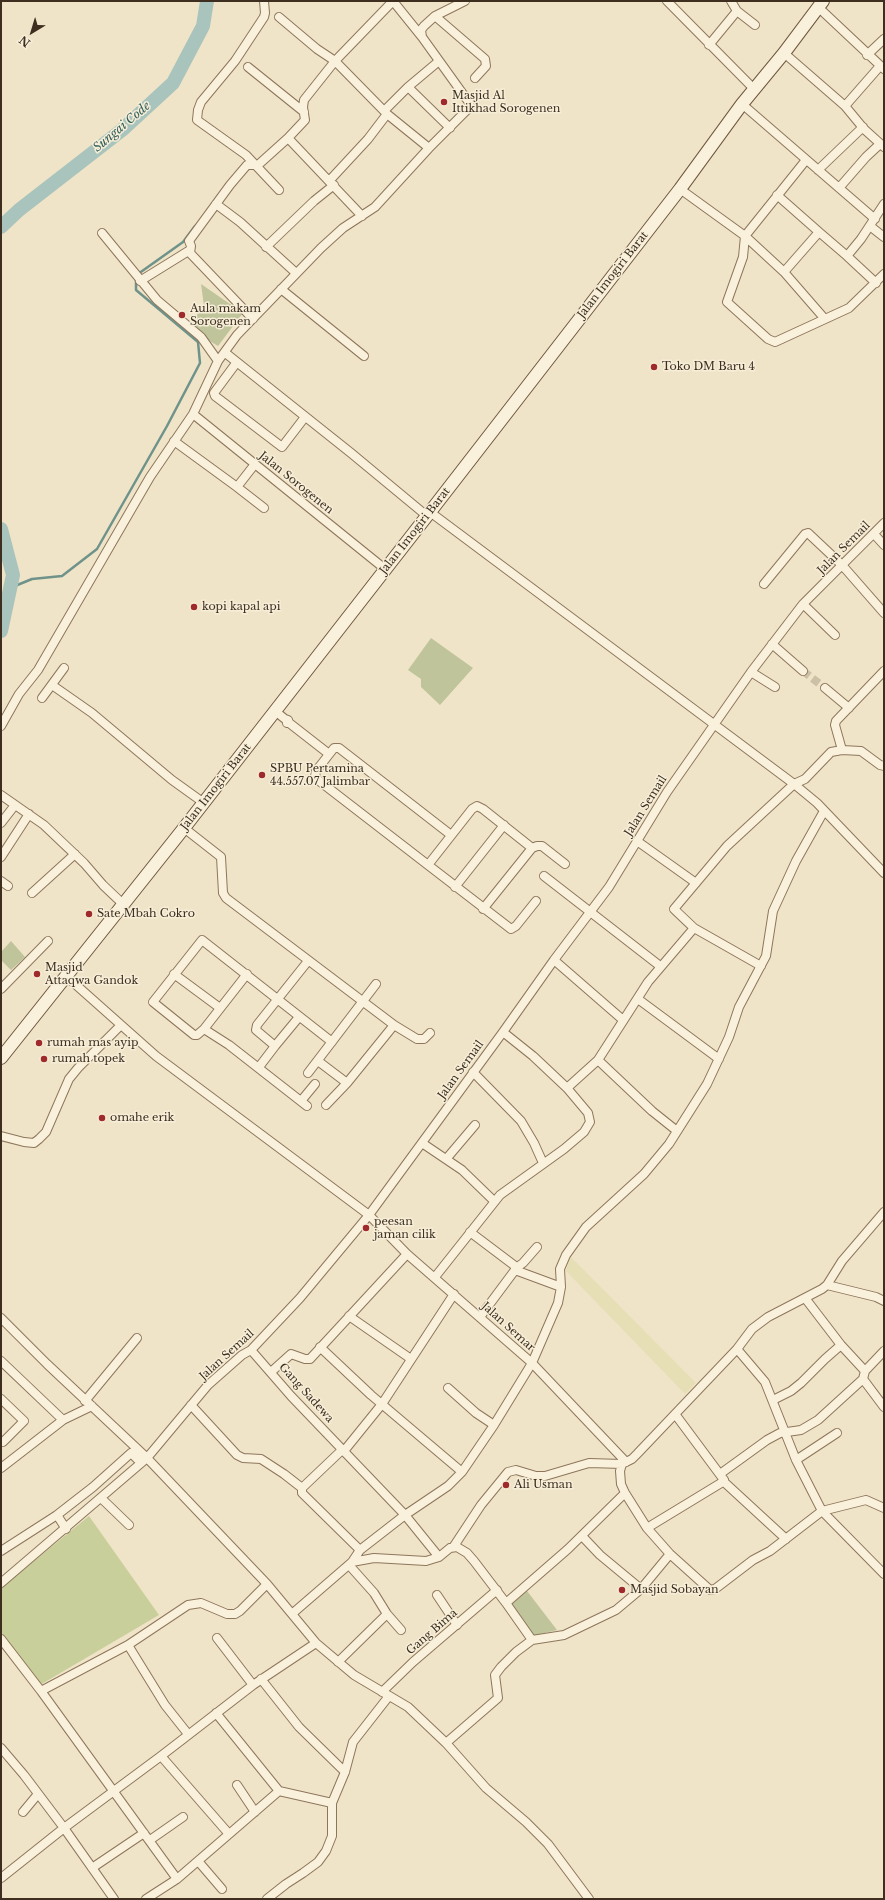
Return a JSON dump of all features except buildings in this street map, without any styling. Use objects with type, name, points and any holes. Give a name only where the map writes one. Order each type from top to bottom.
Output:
[{"type":"main road","name":"Jalan Imogiri Barat","points":[[1,1058],[184,828],[429,514],[680,189],[742,104],[784,53],[820,4]]},
{"type":"street","points":[[264,1],[266,13],[262,21],[235,62],[201,102],[197,120],[234,146],[254,164],[278,190]]},
{"type":"street","points":[[1,726],[19,694],[38,670],[150,477],[193,414],[218,361],[237,335],[252,318],[343,228],[375,207],[429,148],[468,109],[470,103],[422,37],[393,1],[335,61],[304,100],[305,120],[288,138],[258,165],[247,165],[189,241],[191,246],[190,253],[252,318]]},
{"type":"street","points":[[422,37],[422,30],[424,26],[435,16],[465,1]]},
{"type":"street","points":[[667,1],[755,90]]},
{"type":"street","points":[[731,1],[738,11],[755,25]]},
{"type":"street","points":[[820,4],[867,55],[882,68],[844,106]]},
{"type":"street","points":[[709,45],[738,11]]},
{"type":"street","points":[[435,16],[485,58],[486,66],[475,78]]},
{"type":"street","points":[[278,17],[335,61],[386,113],[429,148]]},
{"type":"street","points":[[867,55],[884,39]]},
{"type":"street","points":[[784,53],[844,106],[882,145],[866,157],[839,188]]},
{"type":"street","points":[[266,247],[332,183],[408,87],[439,61]]},
{"type":"street","points":[[248,67],[304,112]]},
{"type":"street","points":[[408,87],[450,128]]},
{"type":"street","points":[[742,104],[875,218]]},
{"type":"street","points":[[818,170],[863,127]]},
{"type":"street","points":[[288,138],[362,216]]},
{"type":"street","points":[[806,160],[745,236],[743,257],[726,301],[768,339],[775,342],[824,318],[849,308],[884,274]]},
{"type":"street","points":[[680,189],[745,236],[784,272],[824,318]]},
{"type":"street","points":[[777,195],[876,283]]},
{"type":"street","points":[[216,204],[240,222],[296,274]]},
{"type":"street","points":[[847,256],[870,226],[884,204]]},
{"type":"street","points":[[870,226],[884,237]]},
{"type":"street","points":[[102,232],[157,300],[201,337],[218,361]]},
{"type":"street","points":[[784,272],[819,232]]},
{"type":"street","points":[[138,278],[190,250]]},
{"type":"street","points":[[281,289],[364,356]]},
{"type":"street","points":[[228,355],[305,418],[429,514],[715,724],[794,784],[824,811],[884,874]]},
{"type":"street","points":[[237,362],[214,393],[215,396],[282,447],[305,418]]},
{"type":"street","name":"Jalan Sorogenen","points":[[193,414],[386,569]]},
{"type":"street","points":[[174,441],[264,508]]},
{"type":"street","points":[[237,487],[255,464]]},
{"type":"street","name":"Jalan Semail","points":[[1,1583],[144,1461],[214,1380],[242,1355],[252,1350],[300,1298],[369,1215],[554,960],[609,887],[667,792],[772,644],[803,604],[884,523]]},
{"type":"street","points":[[764,584],[806,533],[811,535],[842,565],[884,613]]},
{"type":"street","points":[[874,534],[884,545]]},
{"type":"street","points":[[803,604],[835,635]]},
{"type":"street","points":[[772,644],[803,671]]},
{"type":"street","points":[[42,698],[64,668]]},
{"type":"street","points":[[842,750],[835,725],[836,721],[884,671]]},
{"type":"street","points":[[751,672],[775,687]]},
{"type":"street","points":[[52,685],[92,713],[172,780],[204,802]]},
{"type":"street","points":[[825,688],[849,708]]},
{"type":"street","points":[[275,711],[329,754]]},
{"type":"street","points":[[451,835],[339,748],[334,748],[315,773],[318,780],[428,865],[483,910],[511,930],[536,901]]},
{"type":"street","points":[[761,966],[694,928],[674,909],[727,846],[794,784],[805,779],[831,752],[842,750],[861,751],[880,765],[884,766]]},
{"type":"street","points":[[1,795],[44,825],[93,871],[103,885],[123,904]]},
{"type":"street","points":[[1,823],[14,805]]},
{"type":"street","points":[[428,865],[472,809],[477,806],[504,825],[532,848]]},
{"type":"street","points":[[293,1613],[354,1558],[405,1515],[440,1493],[462,1472],[494,1424],[532,1363],[558,1303],[561,1287],[560,1269],[566,1255],[586,1227],[644,1174],[669,1144],[693,1108],[729,1037],[739,1007],[766,956],[773,911],[796,861],[824,811]]},
{"type":"street","points":[[1,857],[29,814]]},
{"type":"street","points":[[455,887],[504,825]]},
{"type":"street","points":[[184,828],[222,859],[223,893],[226,898],[394,1025],[417,1039],[424,1039],[430,1033]]},
{"type":"street","points":[[637,841],[696,882]]},
{"type":"street","points":[[483,910],[532,848],[542,846],[565,864]]},
{"type":"street","points":[[32,893],[75,854]]},
{"type":"street","points":[[544,876],[660,966]]},
{"type":"street","points":[[567,1088],[598,1060],[660,966],[694,928]]},
{"type":"street","points":[[247,974],[204,1029],[197,1035],[194,1035],[153,1003],[174,974],[202,940],[247,974],[332,1042]]},
{"type":"street","points":[[1,990],[48,941]]},
{"type":"street","points":[[554,960],[624,1020]]},
{"type":"street","points":[[276,1046],[258,1033],[256,1028],[308,961]]},
{"type":"street","points":[[174,974],[220,1008]]},
{"type":"street","name":"Jalan Semar","points":[[66,976],[156,1056],[369,1215],[407,1254],[532,1363],[624,1463]]},
{"type":"street","points":[[308,1073],[318,1062],[376,984]]},
{"type":"street","points":[[638,999],[719,1058]]},
{"type":"street","points":[[259,1067],[299,1016]]},
{"type":"street","points":[[1,1136],[34,1143],[46,1132],[69,1079],[121,1025]]},
{"type":"street","points":[[326,1105],[347,1083],[394,1025]]},
{"type":"street","points":[[204,1029],[259,1067],[304,1104],[316,1084]]},
{"type":"street","points":[[435,1277],[494,1201],[584,1132],[590,1122],[588,1113],[567,1088],[533,1056],[503,1032]]},
{"type":"street","points":[[598,1060],[652,1111],[677,1131]]},
{"type":"street","points":[[318,1062],[347,1083]]},
{"type":"street","points":[[473,1072],[521,1122],[534,1143],[543,1163]]},
{"type":"street","points":[[447,1158],[475,1125]]},
{"type":"street","points":[[422,1143],[447,1158],[462,1170],[494,1201]]},
{"type":"street","points":[[354,1558],[426,1561],[439,1557],[454,1546],[481,1506],[508,1472],[516,1470],[536,1476],[545,1476],[589,1463],[624,1463],[637,1454],[737,1349],[752,1329],[768,1316],[805,1298],[827,1285],[842,1260],[884,1212]]},
{"type":"street","points":[[470,1232],[515,1265],[515,1269]]},
{"type":"street","points":[[480,1317],[515,1269],[524,1263],[537,1247]]},
{"type":"street","points":[[271,1372],[291,1354],[305,1359],[310,1359],[407,1254]]},
{"type":"street","points":[[515,1269],[561,1287]]},
{"type":"street","points":[[827,1285],[876,1297],[884,1301]]},
{"type":"street","points":[[302,1488],[343,1450],[382,1404],[454,1294]]},
{"type":"street","points":[[805,1298],[864,1375],[884,1407]]},
{"type":"street","points":[[349,1316],[412,1359]]},
{"type":"street","points":[[1,1318],[46,1364],[89,1403],[144,1461],[267,1584],[293,1613],[316,1644],[354,1675],[408,1707],[446,1743],[486,1788],[526,1822],[548,1844],[589,1899]]},
{"type":"street","points":[[1,1468],[89,1403],[137,1338]]},
{"type":"street","points":[[773,1400],[791,1391],[801,1383],[816,1366],[841,1345]]},
{"type":"street","points":[[320,1347],[382,1404],[462,1472]]},
{"type":"street","points":[[737,1349],[765,1382],[796,1460],[822,1510],[884,1574]]},
{"type":"street","name":"Gang Sadewa","points":[[252,1350],[291,1396],[405,1515],[439,1557]]},
{"type":"street","points":[[647,1528],[722,1478],[767,1440],[780,1433],[785,1433],[812,1425],[840,1402],[884,1351]]},
{"type":"street","points":[[1,1361],[64,1420]]},
{"type":"street","points":[[448,1388],[476,1412],[494,1424]]},
{"type":"street","points":[[1,1399],[24,1421],[2,1443]]},
{"type":"street","points":[[191,1405],[240,1457],[261,1459],[279,1470],[302,1488],[302,1493],[354,1558],[387,1614],[401,1630]]},
{"type":"street","points":[[675,1414],[722,1478],[786,1539]]},
{"type":"street","points":[[796,1460],[837,1433]]},
{"type":"street","points":[[1,1551],[57,1515],[100,1481],[131,1453],[144,1461]]},
{"type":"street","points":[[624,1463],[621,1484],[647,1528],[670,1554],[708,1589],[712,1590],[753,1560],[770,1552],[822,1510],[866,1500],[884,1508]]},
{"type":"street","points":[[100,1481],[109,1491]]},
{"type":"street","points":[[506,1603],[582,1536],[625,1493]]},
{"type":"street","points":[[101,1498],[129,1526]]},
{"type":"street","points":[[57,1515],[66,1529]]},
{"type":"street","points":[[582,1536],[600,1555],[641,1589]]},
{"type":"street","points":[[454,1546],[461,1548],[467,1553],[497,1590],[532,1640]]},
{"type":"street","points":[[446,1743],[496,1699],[498,1695],[494,1678],[497,1671],[532,1640],[564,1635],[616,1610],[641,1589],[670,1554]]},
{"type":"street","points":[[41,1691],[128,1644],[178,1611],[194,1603],[208,1605],[227,1614],[235,1614],[240,1611],[267,1584]]},
{"type":"street","name":"Gang Bima","points":[[332,1803],[345,1772],[353,1742],[386,1694],[457,1624],[497,1590]]},
{"type":"street","points":[[436,1595],[457,1624]]},
{"type":"street","points":[[338,1662],[387,1614]]},
{"type":"street","points":[[217,1638],[253,1685]]},
{"type":"street","points":[[1,1640],[41,1691],[177,1879]]},
{"type":"street","points":[[128,1644],[165,1705],[188,1734]]},
{"type":"street","points":[[1,1878],[64,1828],[261,1679],[316,1644]]},
{"type":"street","points":[[261,1679],[299,1727],[345,1772]]},
{"type":"street","points":[[216,1713],[279,1791],[332,1803],[332,1836],[326,1851],[318,1862],[267,1899]]},
{"type":"street","points":[[1,1748],[64,1828],[114,1899]]},
{"type":"street","points":[[161,1756],[229,1834]]},
{"type":"street","points":[[237,1785],[255,1812]]},
{"type":"street","points":[[146,1899],[177,1879],[279,1791]]},
{"type":"street","points":[[23,1812],[38,1794]]},
{"type":"street","points":[[150,1840],[183,1817]]},
{"type":"street","points":[[92,1868],[144,1833]]},
{"type":"street","points":[[198,1861],[222,1889]]},
{"type":"shaded area","points":[[570,1256],[696,1383],[685,1394],[566,1271]]},
{"type":"green space","points":[[201,284],[243,313],[218,346],[203,337],[189,325],[204,306]]},
{"type":"green space","points":[[431,638],[473,668],[440,705],[421,687],[421,679],[408,670]]},
{"type":"green space","points":[[11,941],[25,957],[11,970],[1,960],[1,952]]},
{"type":"green space","points":[[89,1516],[159,1615],[40,1685],[1,1632],[1,1588]]},
{"type":"green space","points":[[524,1587],[557,1630],[532,1636],[509,1603]]},
{"type":"waterway","name":"Sungai Code","points":[[1,227],[19,210],[122,130],[173,83],[203,26],[207,1]]},
{"type":"waterway","points":[[138,274],[183,242],[195,226]]},
{"type":"waterway","points":[[10,588],[32,579],[62,576],[97,549],[167,426],[200,363],[198,342],[136,290],[136,278]]},
{"type":"waterway","name":"Sungai Code","points":[[1,529],[13,575],[1,631]]},
{"type":"tunnel","points":[[803,671],[825,688]]},
{"type":"place","name":"Masjid Al Ittikhad Sorogenen","points":[[444,102]]},
{"type":"place","name":"Aula makam Sorogenen","points":[[182,315]]},
{"type":"place","name":"Toko DM Baru 4","points":[[654,367]]},
{"type":"place","name":"kopi kapal api","points":[[194,607]]},
{"type":"place","name":"SPBU Pertamina 44.557.07 Jalimbar","points":[[262,775]]},
{"type":"place","name":"Sate Mbah Cokro","points":[[89,914]]},
{"type":"place","name":"Masjid Attaqwa Gandok","points":[[37,974]]},
{"type":"place","name":"rumah mas ayip","points":[[39,1043]]},
{"type":"place","name":"rumah topek","points":[[44,1059]]},
{"type":"place","name":"omahe erik","points":[[102,1118]]},
{"type":"place","name":"peesan jaman cilik","points":[[366,1228]]},
{"type":"place","name":"Ali Usman","points":[[506,1485]]},
{"type":"place","name":"Masjid Sobayan","points":[[622,1590]]}]
